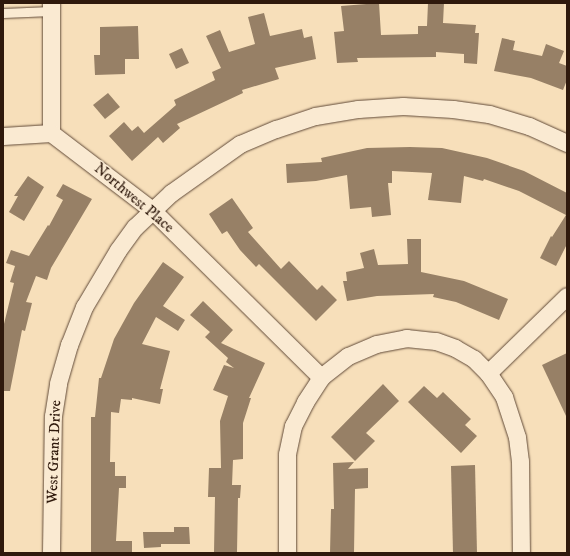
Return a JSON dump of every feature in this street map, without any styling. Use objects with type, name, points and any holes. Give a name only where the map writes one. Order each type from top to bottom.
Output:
[{"type":"street","points":[[3,136],[51,133],[51,7]]},
{"type":"street","name":"West Grant Drive","points":[[51,553],[53,416],[58,383],[69,345],[84,307],[118,250],[135,227],[152,210],[202,169],[240,144],[276,129],[315,116],[358,109],[403,106],[453,109],[489,114],[529,126],[567,143]]},
{"type":"street","name":"Northwest Place","points":[[51,133],[152,210],[321,377]]},
{"type":"street","points":[[488,373],[567,296]]},
{"type":"street","points":[[287,553],[287,454],[293,426],[305,402],[321,377],[348,356],[376,344],[406,338],[436,341],[455,348],[474,359],[488,373],[504,397],[517,437],[520,461],[521,553]]},
{"type":"lane","points":[[3,14],[51,7]]},
{"type":"building","points":[[379,3],[381,35],[418,34],[418,26],[427,26],[428,3],[444,3],[443,23],[476,25],[475,33],[479,33],[477,64],[464,63],[464,54],[436,52],[436,57],[357,58],[358,62],[337,63],[334,32],[344,31],[341,6]]},
{"type":"building","points":[[264,13],[270,36],[302,29],[304,38],[312,36],[316,59],[275,68],[279,79],[242,90],[243,93],[177,124],[180,128],[163,143],[158,137],[132,161],[109,136],[124,122],[132,131],[138,126],[144,133],[176,105],[174,100],[215,80],[212,72],[221,68],[206,36],[220,30],[229,52],[255,44],[248,17]]},
{"type":"building","points":[[138,26],[139,59],[125,59],[125,74],[95,75],[94,55],[100,55],[100,27]]},
{"type":"building","points":[[502,38],[515,41],[513,50],[542,56],[546,44],[564,51],[559,63],[567,66],[567,80],[563,90],[531,78],[494,71]]},
{"type":"building","points":[[182,48],[189,63],[176,69],[169,54]]},
{"type":"building","points":[[108,93],[120,107],[105,119],[93,105]]},
{"type":"building","points":[[367,148],[442,148],[487,158],[524,171],[567,193],[567,244],[556,266],[540,258],[551,236],[552,237],[566,215],[519,191],[484,179],[483,181],[464,176],[461,203],[428,200],[432,173],[392,171],[392,183],[388,183],[391,215],[372,217],[371,207],[350,209],[347,175],[316,181],[287,183],[286,164],[322,162],[321,158]]},
{"type":"building","points":[[28,176],[44,187],[24,221],[9,212],[18,196],[14,196]]},
{"type":"building","points":[[63,184],[92,199],[51,268],[47,280],[36,276],[26,302],[32,303],[25,331],[22,330],[10,391],[3,391],[3,328],[14,283],[10,282],[15,266],[6,263],[11,250],[29,256],[48,225],[49,226],[63,200],[56,196]]},
{"type":"building","points":[[232,198],[253,228],[248,232],[281,269],[289,261],[317,290],[322,285],[337,300],[316,321],[259,264],[256,267],[240,250],[227,231],[222,234],[209,214]]},
{"type":"building","points":[[407,239],[421,239],[421,272],[464,281],[508,299],[499,320],[456,302],[433,297],[434,294],[377,296],[347,301],[343,281],[347,281],[346,272],[364,268],[360,253],[374,249],[378,265],[408,264]]},
{"type":"building","points":[[163,262],[184,277],[163,306],[185,320],[178,331],[156,317],[142,344],[170,351],[160,389],[163,389],[160,404],[132,398],[132,400],[121,399],[119,413],[111,412],[110,462],[115,462],[115,476],[126,476],[126,488],[119,488],[116,541],[132,541],[132,553],[91,553],[91,417],[95,417],[99,378],[101,378],[114,339],[134,303]]},
{"type":"building","points":[[203,301],[233,330],[221,343],[265,363],[249,398],[251,398],[243,423],[243,459],[233,460],[232,485],[241,485],[240,498],[238,498],[237,553],[214,553],[215,497],[208,497],[209,468],[221,468],[220,421],[228,396],[213,390],[224,365],[234,368],[226,362],[228,358],[205,337],[210,332],[190,315]]},
{"type":"building","points":[[567,353],[567,418],[542,365]]},
{"type":"building","points":[[383,384],[399,401],[366,433],[375,441],[355,461],[331,437]]},
{"type":"building","points":[[424,386],[437,398],[443,392],[471,419],[465,425],[477,436],[461,453],[408,402]]},
{"type":"building","points":[[354,462],[348,469],[368,468],[368,488],[355,489],[354,553],[330,553],[331,509],[334,509],[333,463]]},
{"type":"building","points":[[475,465],[477,553],[453,553],[451,466]]},
{"type":"building","points":[[174,527],[189,527],[190,544],[161,544],[161,547],[144,548],[143,532],[174,532]]}]
